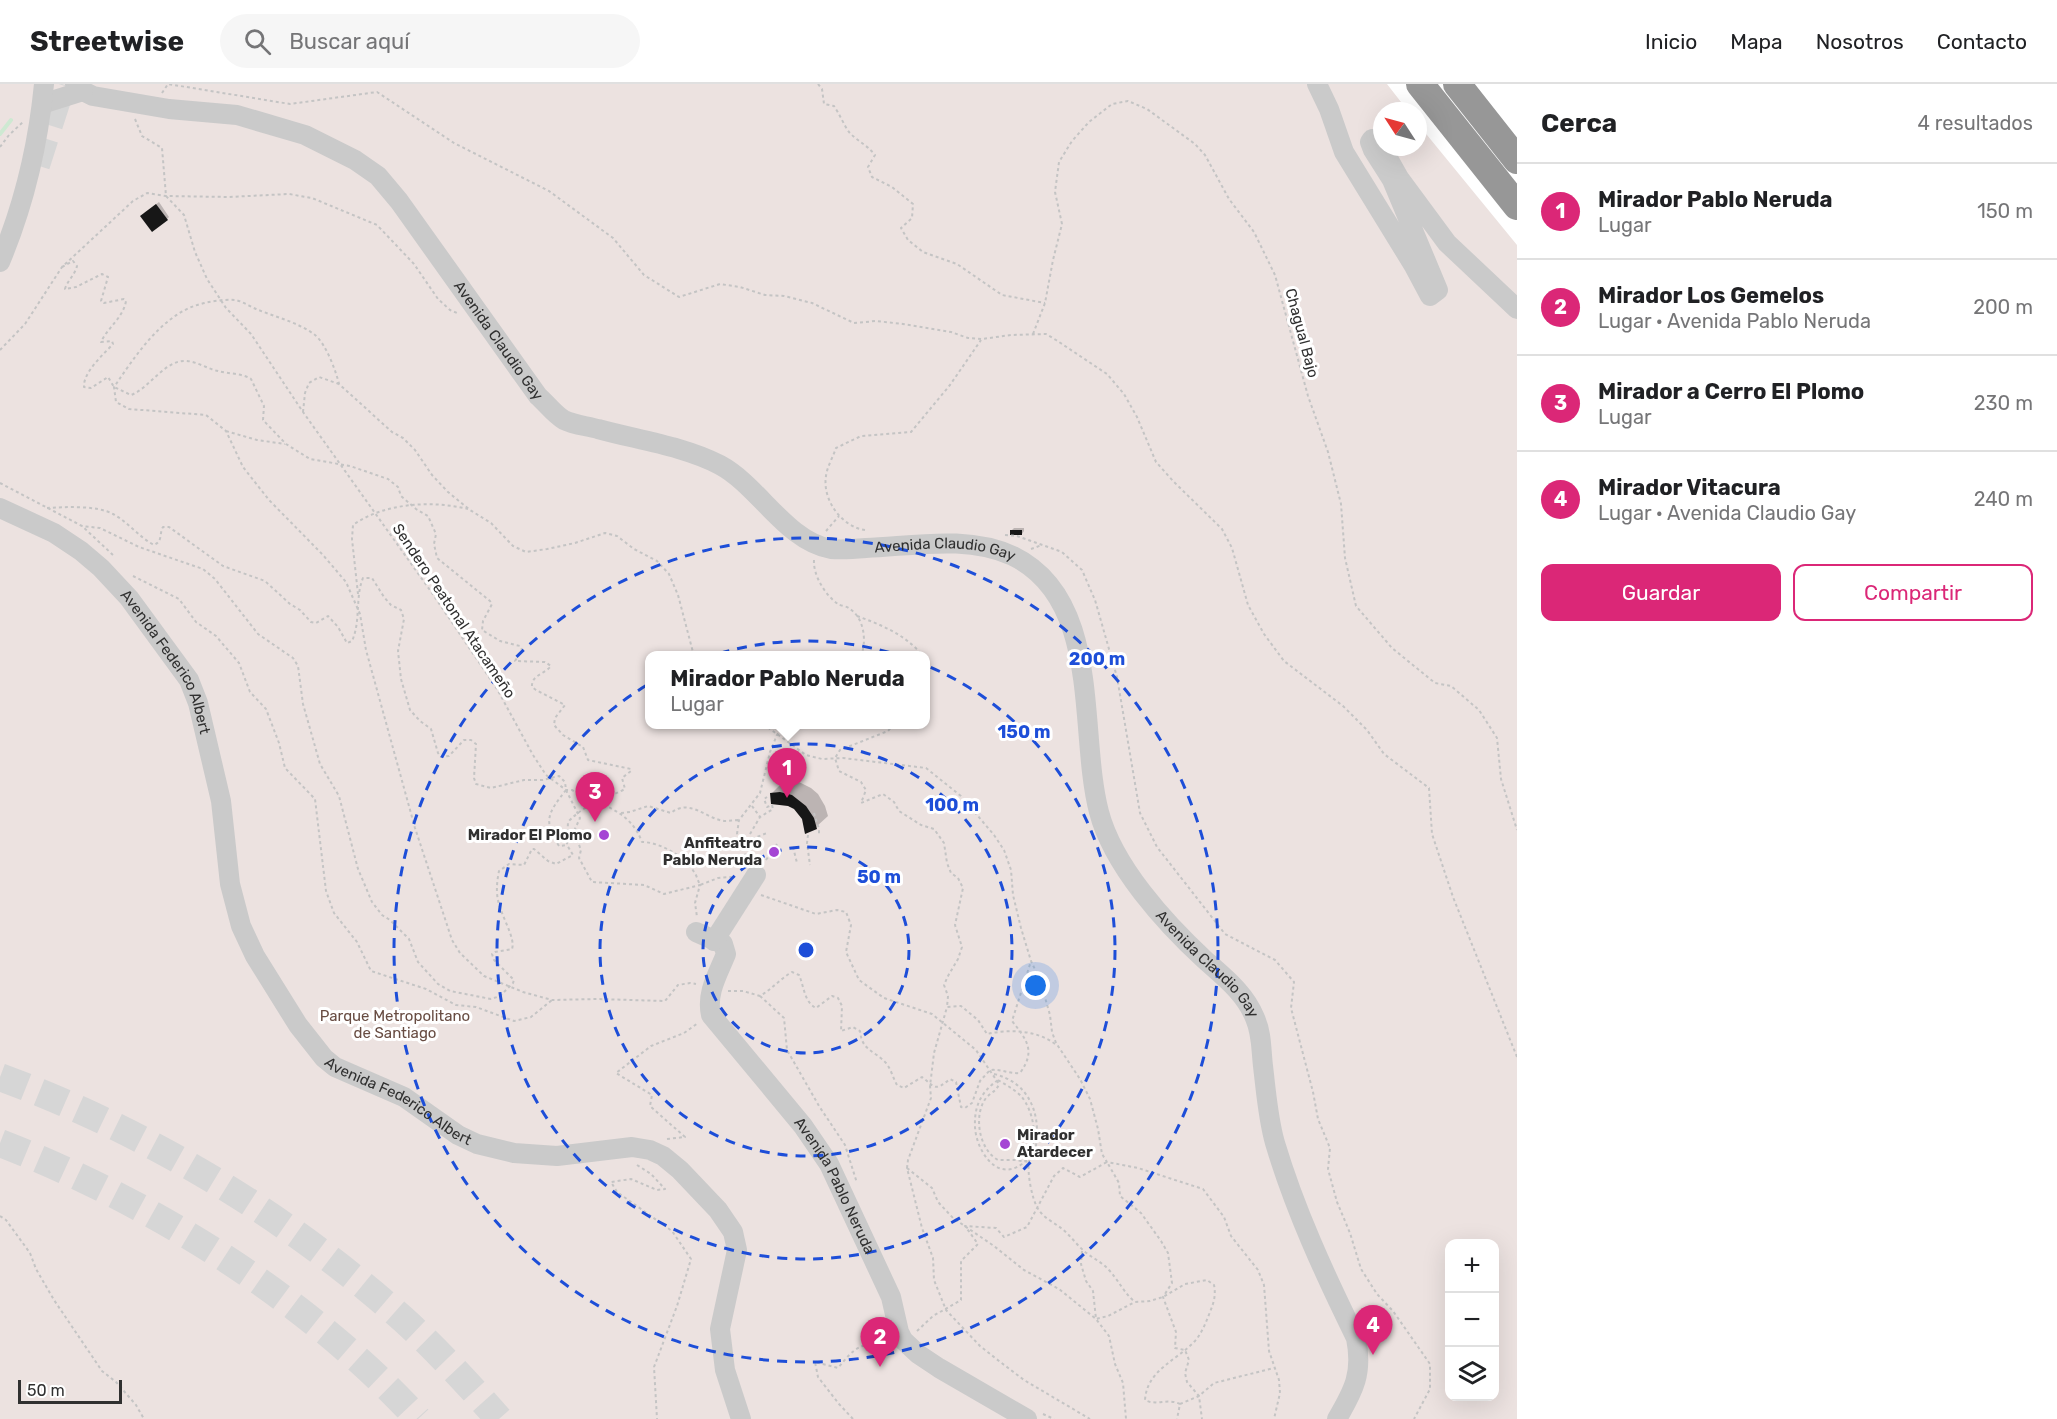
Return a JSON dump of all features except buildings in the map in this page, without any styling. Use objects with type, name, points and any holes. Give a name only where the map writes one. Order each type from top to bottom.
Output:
[{"type":"highway","points":[[1420,84],[1517,206]]},
{"type":"highway","points":[[1458,84],[1517,160]]},
{"type":"street","points":[[0,262],[10,239],[30,173],[44,84]]},
{"type":"street","points":[[1317,84],[1329,108],[1344,152],[1430,296],[1438,290],[1392,180],[1370,142],[1372,139],[1381,146],[1399,178],[1446,243],[1517,309]]},
{"type":"street","name":"Avenida Claudio Gay","points":[[42,104],[79,88],[93,96],[126,102],[169,109],[237,115],[305,135],[355,160],[378,176],[399,201],[538,396],[564,420],[681,450],[718,465],[738,477],[804,539],[830,549],[948,543],[993,549],[1013,556],[1036,571],[1057,598],[1069,620],[1078,645],[1094,789],[1100,816],[1110,841],[1129,874],[1172,927],[1225,977],[1245,999],[1255,1016],[1262,1037],[1263,1064],[1274,1139],[1303,1224],[1358,1346],[1359,1367],[1354,1388],[1337,1419]]},
{"type":"street","name":"Avenida Federico Albert","points":[[0,508],[54,533],[101,568],[129,598],[189,680],[198,703],[221,801],[230,884],[242,926],[255,956],[298,1025],[324,1058],[335,1067],[404,1097],[458,1135],[477,1144],[514,1153],[557,1156],[632,1147],[650,1150],[663,1156],[686,1176],[718,1210],[733,1232],[737,1250],[720,1329],[724,1370],[741,1419]]},
{"type":"street","points":[[714,940],[756,875]]},
{"type":"street","points":[[696,932],[723,944],[726,954],[708,1004],[711,1015]]},
{"type":"street","name":"Avenida Pablo Neruda","points":[[711,1015],[803,1126],[829,1164],[891,1297],[902,1337]]},
{"type":"street","points":[[902,1337],[918,1354],[939,1368],[1030,1414]]},
{"type":"path","points":[[153,106],[168,84],[290,104],[377,92],[454,143],[549,191],[613,238],[644,275],[679,297],[720,284],[812,303],[854,323],[876,321],[903,324],[982,339],[1011,334],[1046,334],[1107,374],[1137,417],[1156,462],[1222,529],[1232,548],[1248,605],[1264,634],[1284,662],[1343,706],[1367,730],[1384,754],[1429,788],[1432,834],[1453,897],[1517,1057]]},
{"type":"path","points":[[818,84],[822,89],[824,105],[834,106],[849,132],[867,145],[875,155],[868,167],[872,177],[892,187],[913,204],[912,218],[901,228],[908,240],[923,252],[957,264],[1002,295],[1045,303]]},
{"type":"path","name":"Chagual Bajo","points":[[1033,334],[1045,303],[1062,224],[1055,192],[1059,162],[1072,141],[1089,122],[1112,104],[1128,100],[1147,109],[1195,144],[1205,155],[1229,199],[1254,232],[1275,275],[1308,396],[1328,452],[1341,504],[1345,558],[1356,606],[1392,648],[1435,683],[1451,686],[1479,710],[1497,738],[1501,779],[1517,830]]},
{"type":"path","points":[[126,102],[142,136],[162,148],[166,196]]},
{"type":"path","points":[[0,147],[9,135],[42,104]]},
{"type":"path","points":[[0,350],[25,324],[62,267],[133,201],[147,193],[166,196],[229,197],[289,194],[312,198],[338,208],[377,225],[414,264],[438,299],[450,310],[459,314]]},
{"type":"path","name":"Sendero Peatonal Atacameño","points":[[166,196],[184,215],[195,252],[207,279],[221,300],[251,334],[303,412],[432,592],[497,689],[533,755],[549,778],[566,790],[621,813],[635,827],[642,842],[653,842],[669,849],[694,871],[700,885]]},
{"type":"path","points":[[62,267],[73,261],[77,266],[75,275],[65,289],[76,287],[102,274],[108,277],[101,301],[105,303],[124,299],[126,301],[123,312],[100,342],[112,341],[113,344],[87,375],[83,383],[84,387],[91,388],[108,377],[114,387],[116,402],[129,410],[206,415],[226,431],[257,440],[286,444]]},
{"type":"path","points":[[114,387],[156,332],[193,306],[221,300],[237,300],[288,321],[316,336],[333,365],[339,384]]},
{"type":"path","points":[[869,531],[858,529],[839,516],[828,496],[826,477],[836,448],[861,436],[911,432],[950,385],[982,339]]},
{"type":"path","points":[[82,526],[100,528],[129,543],[203,569],[215,579],[258,634],[278,650],[293,658],[298,666],[303,704],[320,764],[339,796],[360,877],[372,902],[382,915],[409,939],[418,962],[438,984],[450,991],[491,999],[500,996],[510,987],[513,983],[512,977],[492,958],[495,952],[512,949],[514,943],[498,900],[499,872],[509,864],[524,865],[532,849],[556,864],[573,855],[567,845],[568,822],[595,801],[625,789],[622,778],[631,769],[588,760],[583,747],[563,735],[554,725],[555,718],[566,705],[536,690],[531,683],[551,666],[545,662],[515,661],[522,650],[520,646],[500,641],[482,630],[483,621],[492,604],[437,558],[434,544],[436,534],[428,516],[401,496],[398,487],[388,479],[366,470],[310,459],[286,444],[263,420],[264,406],[251,379],[246,376],[181,361],[168,367],[135,394],[114,387]]},
{"type":"path","points":[[303,412],[305,393],[309,383],[319,377],[339,384],[392,432],[403,438],[448,492],[491,523],[513,546],[526,552],[575,543],[604,533],[617,536],[634,549],[657,561],[669,574],[678,595],[693,651]]},
{"type":"path","points":[[226,431],[243,467],[269,500],[346,582],[358,611],[366,650],[416,828],[452,940],[460,953],[484,976],[552,1000],[665,1001],[678,985],[690,983],[716,991],[743,991],[760,996],[784,1018],[787,1050],[819,1106],[845,1145],[860,1190]]},
{"type":"path","points":[[0,483],[82,526],[119,561]]},
{"type":"path","points":[[360,606],[352,539],[353,525],[367,515],[412,505],[452,505],[470,510]]},
{"type":"path","points":[[47,508],[75,506],[111,513],[154,545],[161,538],[163,527],[169,527],[223,566],[265,581],[311,622],[316,623],[328,616],[332,618],[347,643],[352,641],[356,633],[360,584],[363,578],[372,578],[384,597],[400,610],[404,619],[398,651],[401,679],[411,710],[431,729],[441,758],[449,756],[464,740],[471,740],[476,744],[474,778],[476,784],[491,788],[524,780],[559,776],[565,782],[566,790],[580,818],[575,829],[581,850],[580,863],[592,882],[644,885],[664,894],[718,878],[731,877],[737,885],[756,875],[777,844]]},
{"type":"path","points":[[839,516],[816,543],[813,568],[820,584],[836,603],[852,609],[863,626],[863,651]]},
{"type":"path","points":[[997,534],[1017,536],[1062,552],[1082,570],[1095,600],[1117,678],[1140,813],[1157,847],[1225,934],[1275,960],[1294,982],[1291,1008],[1318,1119],[1330,1148],[1328,1169],[1337,1202],[1361,1269],[1430,1364],[1430,1389],[1414,1419]]},
{"type":"path","points":[[131,576],[179,599],[196,622],[216,636],[239,663],[250,692],[266,709],[279,742],[285,768],[315,800],[326,891],[334,913],[357,942],[371,970],[426,989],[456,1005],[476,1007],[514,1021],[531,1017],[552,1000]]},
{"type":"path","points":[[856,615],[903,637],[913,643],[919,651]]},
{"type":"path","points":[[769,729],[806,755],[822,759],[904,764],[926,768],[961,796],[1004,850],[1011,870],[1013,895],[1021,928],[1031,961],[1040,980],[1050,1015],[1052,1032],[1090,1100],[1102,1154],[1119,1184],[1120,1196],[1141,1213],[1168,1253],[1172,1283],[1163,1297]]},
{"type":"path","points":[[781,729],[767,762],[760,793],[739,820],[736,834],[744,855],[756,875],[816,914],[837,910],[846,912],[851,925],[846,952],[859,980],[884,998],[932,1014],[976,1050],[998,1080],[1020,1095],[1032,1120],[1033,1141],[1024,1161],[1020,1165],[1008,1168],[998,1167],[989,1162],[981,1152],[975,1132],[974,1120],[977,1104],[983,1093],[998,1080]]},
{"type":"path","points":[[890,729],[840,750],[835,759],[839,771],[861,782],[866,790],[861,803],[883,794],[894,802],[899,811],[921,825],[934,829],[944,843],[951,873],[958,878],[963,888],[955,926],[962,947],[944,985],[948,996],[947,1006],[934,1053],[931,1098],[907,1168],[922,1228],[933,1258],[934,1280],[946,1310],[980,1346],[1024,1380],[1090,1419]]},
{"type":"path","points":[[566,790],[550,810],[549,829],[559,846],[567,845]]},
{"type":"path","points":[[750,834],[760,817],[773,809],[772,805],[767,807],[764,799],[767,797]]},
{"type":"path","points":[[621,813],[648,806],[671,813],[677,808],[693,807],[704,814],[724,821],[739,820]]},
{"type":"path","points":[[752,806],[760,817]]},
{"type":"path","points":[[814,813],[819,835]]},
{"type":"path","points":[[752,839],[766,833]]},
{"type":"path","points":[[808,835],[810,865]]},
{"type":"path","points":[[793,847],[797,863]]},
{"type":"path","points":[[696,932],[698,919],[695,903],[700,885]]},
{"type":"path","points":[[760,996],[774,988],[792,972],[799,975],[806,998],[812,1007],[816,1008],[832,996],[838,998],[842,1006],[841,1031],[853,1027],[860,1030],[861,1040],[870,1052],[877,1055],[888,1066],[897,1085],[904,1088],[921,1077],[930,1086],[942,1085],[950,1079],[956,1082],[961,1107],[965,1108],[972,1102],[980,1081],[990,1070],[1000,1069],[1009,1074],[1020,1073],[1027,1064],[1028,1043],[1012,1021],[1031,961]]},
{"type":"path","points":[[947,1006],[961,1006],[978,1020],[987,1034],[1021,1032],[1045,1036],[1058,1046]]},
{"type":"path","points":[[663,1156],[656,1140],[685,1137],[650,1106],[652,1095],[616,1073],[651,1046],[684,1032],[711,1015]]},
{"type":"path","points":[[994,1074],[1015,1082],[1031,1102],[1037,1128],[1035,1147],[1029,1162],[1030,1186],[1036,1207],[1072,1238],[1082,1250],[1106,1267],[1121,1284],[1125,1294],[1135,1302]]},
{"type":"path","points":[[998,1080],[996,1091],[986,1098],[981,1109],[982,1140],[986,1151],[998,1160],[1029,1162]]},
{"type":"path","points":[[965,1226],[996,1228],[1004,1237],[1027,1227],[1054,1176],[1063,1168],[1080,1177],[1107,1162],[1138,1168],[1203,1190],[1224,1217],[1231,1236],[1258,1270],[1264,1285],[1269,1351],[1279,1380],[1280,1393],[1274,1419]]},
{"type":"path","points":[[636,1164],[651,1174],[665,1189],[657,1190],[631,1179],[611,1182],[617,1192],[672,1231],[691,1259],[677,1306],[654,1367],[657,1419]]},
{"type":"path","points":[[907,1168],[932,1188],[938,1202],[953,1218],[1024,1270],[1059,1289],[1096,1319],[1109,1336],[1115,1364],[1123,1383],[1126,1419]]},
{"type":"path","points":[[0,1216],[6,1220],[30,1253],[36,1269],[54,1300],[102,1371],[116,1382],[136,1405],[144,1419]]},
{"type":"path","points":[[853,1419],[838,1404],[818,1377],[815,1362],[838,1368],[847,1356],[862,1344],[887,1343],[915,1332],[933,1316],[961,1300],[961,1262],[978,1244],[965,1226]]},
{"type":"path","points":[[1082,1250],[1081,1264],[1086,1281],[1093,1291],[1096,1319]]},
{"type":"path","points":[[1096,1319],[1108,1316],[1135,1302],[1163,1297],[1185,1284],[1207,1280],[1214,1285],[1216,1293],[1206,1323],[1196,1340],[1170,1360],[1146,1388],[1145,1400],[1150,1403],[1167,1400],[1180,1404],[1199,1396],[1214,1383],[1274,1368]]},
{"type":"path","points":[[1163,1297],[1176,1332],[1175,1348],[1185,1350]]},
{"type":"path","points":[[1185,1350],[1189,1360],[1185,1373],[1186,1382],[1199,1396],[1202,1419]]},
{"type":"path","points":[[1177,1419],[1180,1404]]},
{"type":"path","points":[[1030,1414],[1054,1419]]},
{"type":"green space","name":"Parque Metropolitano de Santiago","points":[[0,84],[1387,84],[1401,102],[1373,102],[1373,156],[1427,156],[1427,135],[1517,245],[1517,1419],[0,1419]]},
{"type":"waterway","points":[[0,134],[11,120]]},
{"type":"tunnel","points":[[36,165],[62,84]]},
{"type":"tunnel","points":[[0,1077],[109,1123],[162,1150],[263,1211],[312,1245],[404,1320],[453,1368],[499,1419]]},
{"type":"tunnel","points":[[0,1143],[113,1194],[170,1224],[225,1258],[328,1334],[375,1375],[418,1419]]},
{"type":"place","name":"Mirador Pablo Neruda","points":[[787,798]]},
{"type":"place","name":"Mirador a Cerro El Plomo","points":[[595,822]]},
{"type":"place","name":"Mirador El Plomo","points":[[604,835]]},
{"type":"place","name":"Anfiteatro Pablo Neruda","points":[[774,852]]},
{"type":"place","name":"Mirador Atardecer","points":[[1005,1144]]},
{"type":"place","name":"Mirador Vitacura","points":[[1373,1355]]},
{"type":"place","name":"Mirador Los Gemelos","points":[[880,1367]]}]
